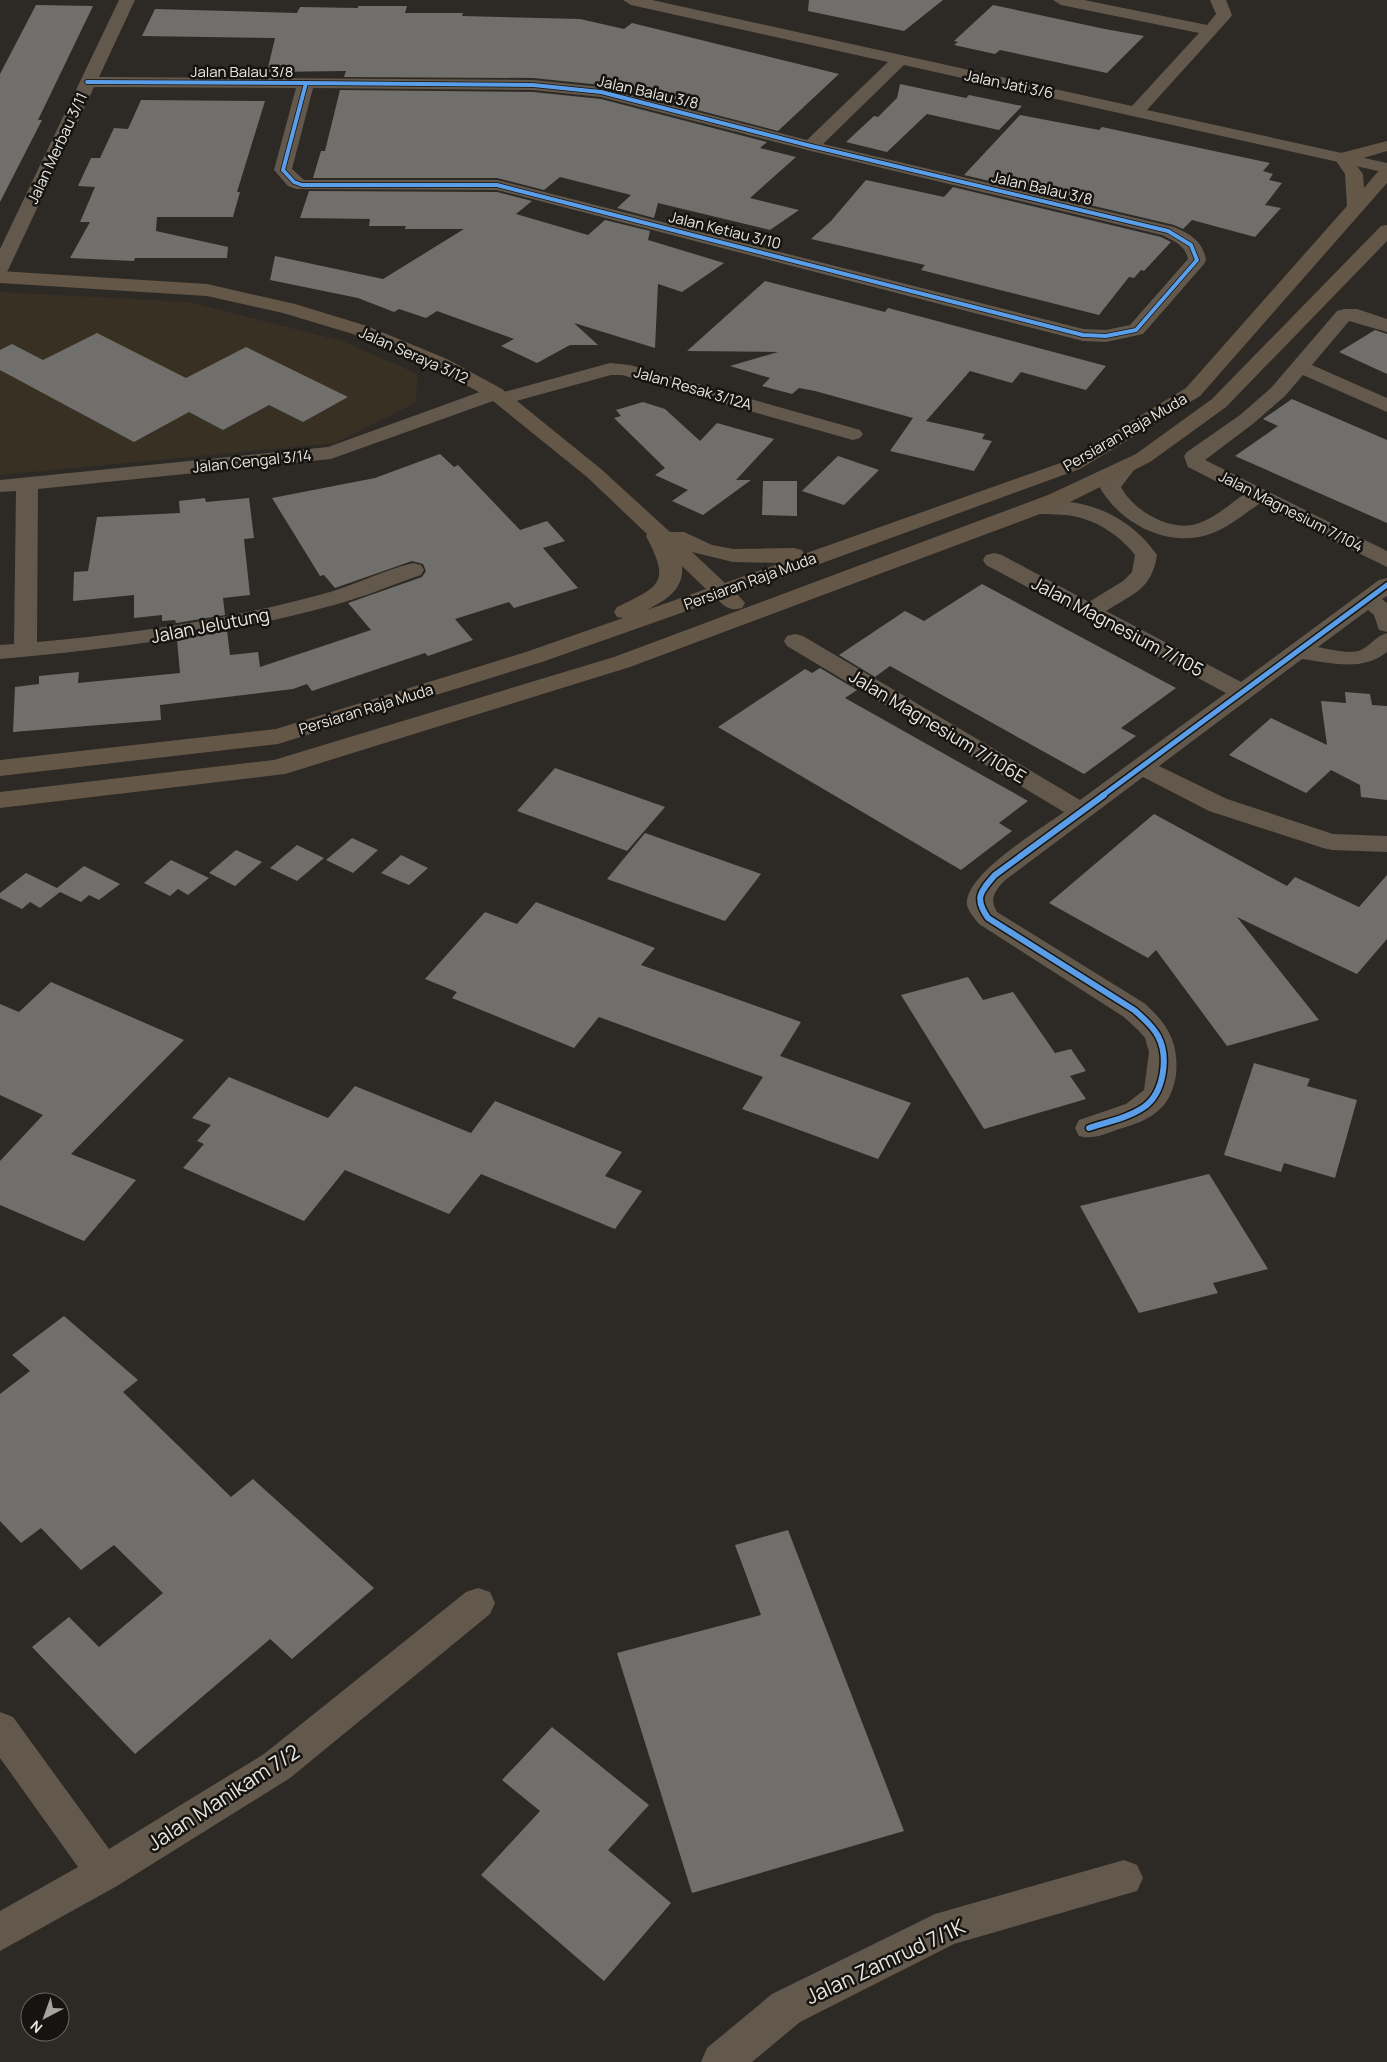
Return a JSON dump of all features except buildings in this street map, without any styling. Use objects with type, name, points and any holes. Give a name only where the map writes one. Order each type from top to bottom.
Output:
[{"type":"main road","points":[[1356,207],[1354,174],[1343,158],[1387,146]]},
{"type":"main road","name":"Persiaran Raja Muda","points":[[0,768],[278,736],[534,657],[724,591],[1073,465],[1193,392],[1387,170]]},
{"type":"main road","name":"Persiaran Raja Muda","points":[[0,800],[276,768],[622,662],[1037,508],[1142,458],[1219,403],[1384,240]]},
{"type":"main road","name":"Jalan Seraya 3/12","points":[[0,277],[207,290],[288,308],[360,330],[440,363],[498,396],[594,473],[724,591],[745,616]]},
{"type":"main road","points":[[648,522],[690,545],[715,554],[758,559],[833,552]]},
{"type":"main road","points":[[534,657],[656,596],[669,585],[673,574],[671,559],[648,522]]},
{"type":"street","name":"Jalan Merbau 3/11","points":[[0,268],[127,0]]},
{"type":"street","name":"Jalan Jati 3/6","points":[[631,0],[1137,111],[1343,158],[1387,170]]},
{"type":"street","points":[[1061,0],[1210,30]]},
{"type":"street","points":[[1137,111],[1224,16],[1218,0]]},
{"type":"street","points":[[811,146],[900,60]]},
{"type":"street","name":"Jalan Balau 3/8","points":[[87,82],[533,85],[601,92],[811,146],[1168,231],[1188,241]]},
{"type":"street","name":"Jalan Ketiau 3/10","points":[[306,84],[283,170],[294,182],[302,185],[497,185],[1083,335],[1106,336],[1136,330],[1197,260],[1196,250],[1188,241]]},
{"type":"street","points":[[1387,326],[1357,315],[1344,315],[1301,367],[1387,406]]},
{"type":"street","name":"Jalan Magnesium 7/104","points":[[1301,367],[1278,392],[1247,419],[1194,456],[1195,463],[1387,560]]},
{"type":"street","name":"Jalan Resak 3/12A","points":[[498,396],[610,369],[624,369],[853,434]]},
{"type":"street","name":"Jalan Cengal 3/14","points":[[0,486],[331,453],[498,396]]},
{"type":"street","points":[[1127,466],[1110,486],[1114,498],[1131,512],[1164,529],[1182,532],[1201,530],[1258,495]]},
{"type":"street","points":[[25,650],[27,484]]},
{"type":"street","points":[[1037,508],[1072,508],[1098,516],[1137,541],[1146,555],[1143,573],[1130,586],[1090,611]]},
{"type":"street","name":"Jalan Magnesium 7/105","points":[[994,560],[1242,692]]},
{"type":"street","name":"Jalan Jelutung","points":[[0,652],[130,639],[234,622],[329,600],[414,570]]},
{"type":"street","points":[[1089,1128],[1125,1115],[1149,1103],[1160,1088],[1165,1053],[1159,1036],[1153,1026],[1134,1010],[988,918],[980,906],[981,891],[995,875],[1387,585]]},
{"type":"street","points":[[1368,600],[1385,613],[1387,626]]},
{"type":"street","points":[[1298,651],[1351,659],[1369,655],[1387,640]]},
{"type":"street","name":"Jalan Magnesium 7/106E","points":[[795,641],[1081,811]]},
{"type":"street","points":[[1142,766],[1218,805],[1281,826],[1332,842],[1387,844]]},
{"type":"street","name":"Jalan Manikam 7/2","points":[[0,1932],[104,1873],[277,1766],[478,1603]]},
{"type":"street","points":[[0,1729],[104,1873]]},
{"type":"street","name":"Jalan Zamrud 7/1K","points":[[721,2062],[786,2008],[948,1927],[1124,1878]]},
{"type":"shaded area","points":[[0,292],[188,302],[342,341],[418,374],[415,403],[335,443],[0,475]]},
{"type":"cycle path","points":[[87,82],[533,85],[601,92],[811,146],[1168,231],[1188,241],[1194,249],[1197,260],[1136,330],[1106,336],[1083,335],[497,185],[302,185],[294,182],[283,170],[306,83]]},
{"type":"cycle path","points":[[1089,1128],[1137,1111],[1149,1103],[1155,1096],[1160,1085],[1163,1061],[1163,1052],[1158,1036],[1149,1024],[1134,1010],[988,918],[980,906],[981,891],[995,875],[1387,585]]}]
